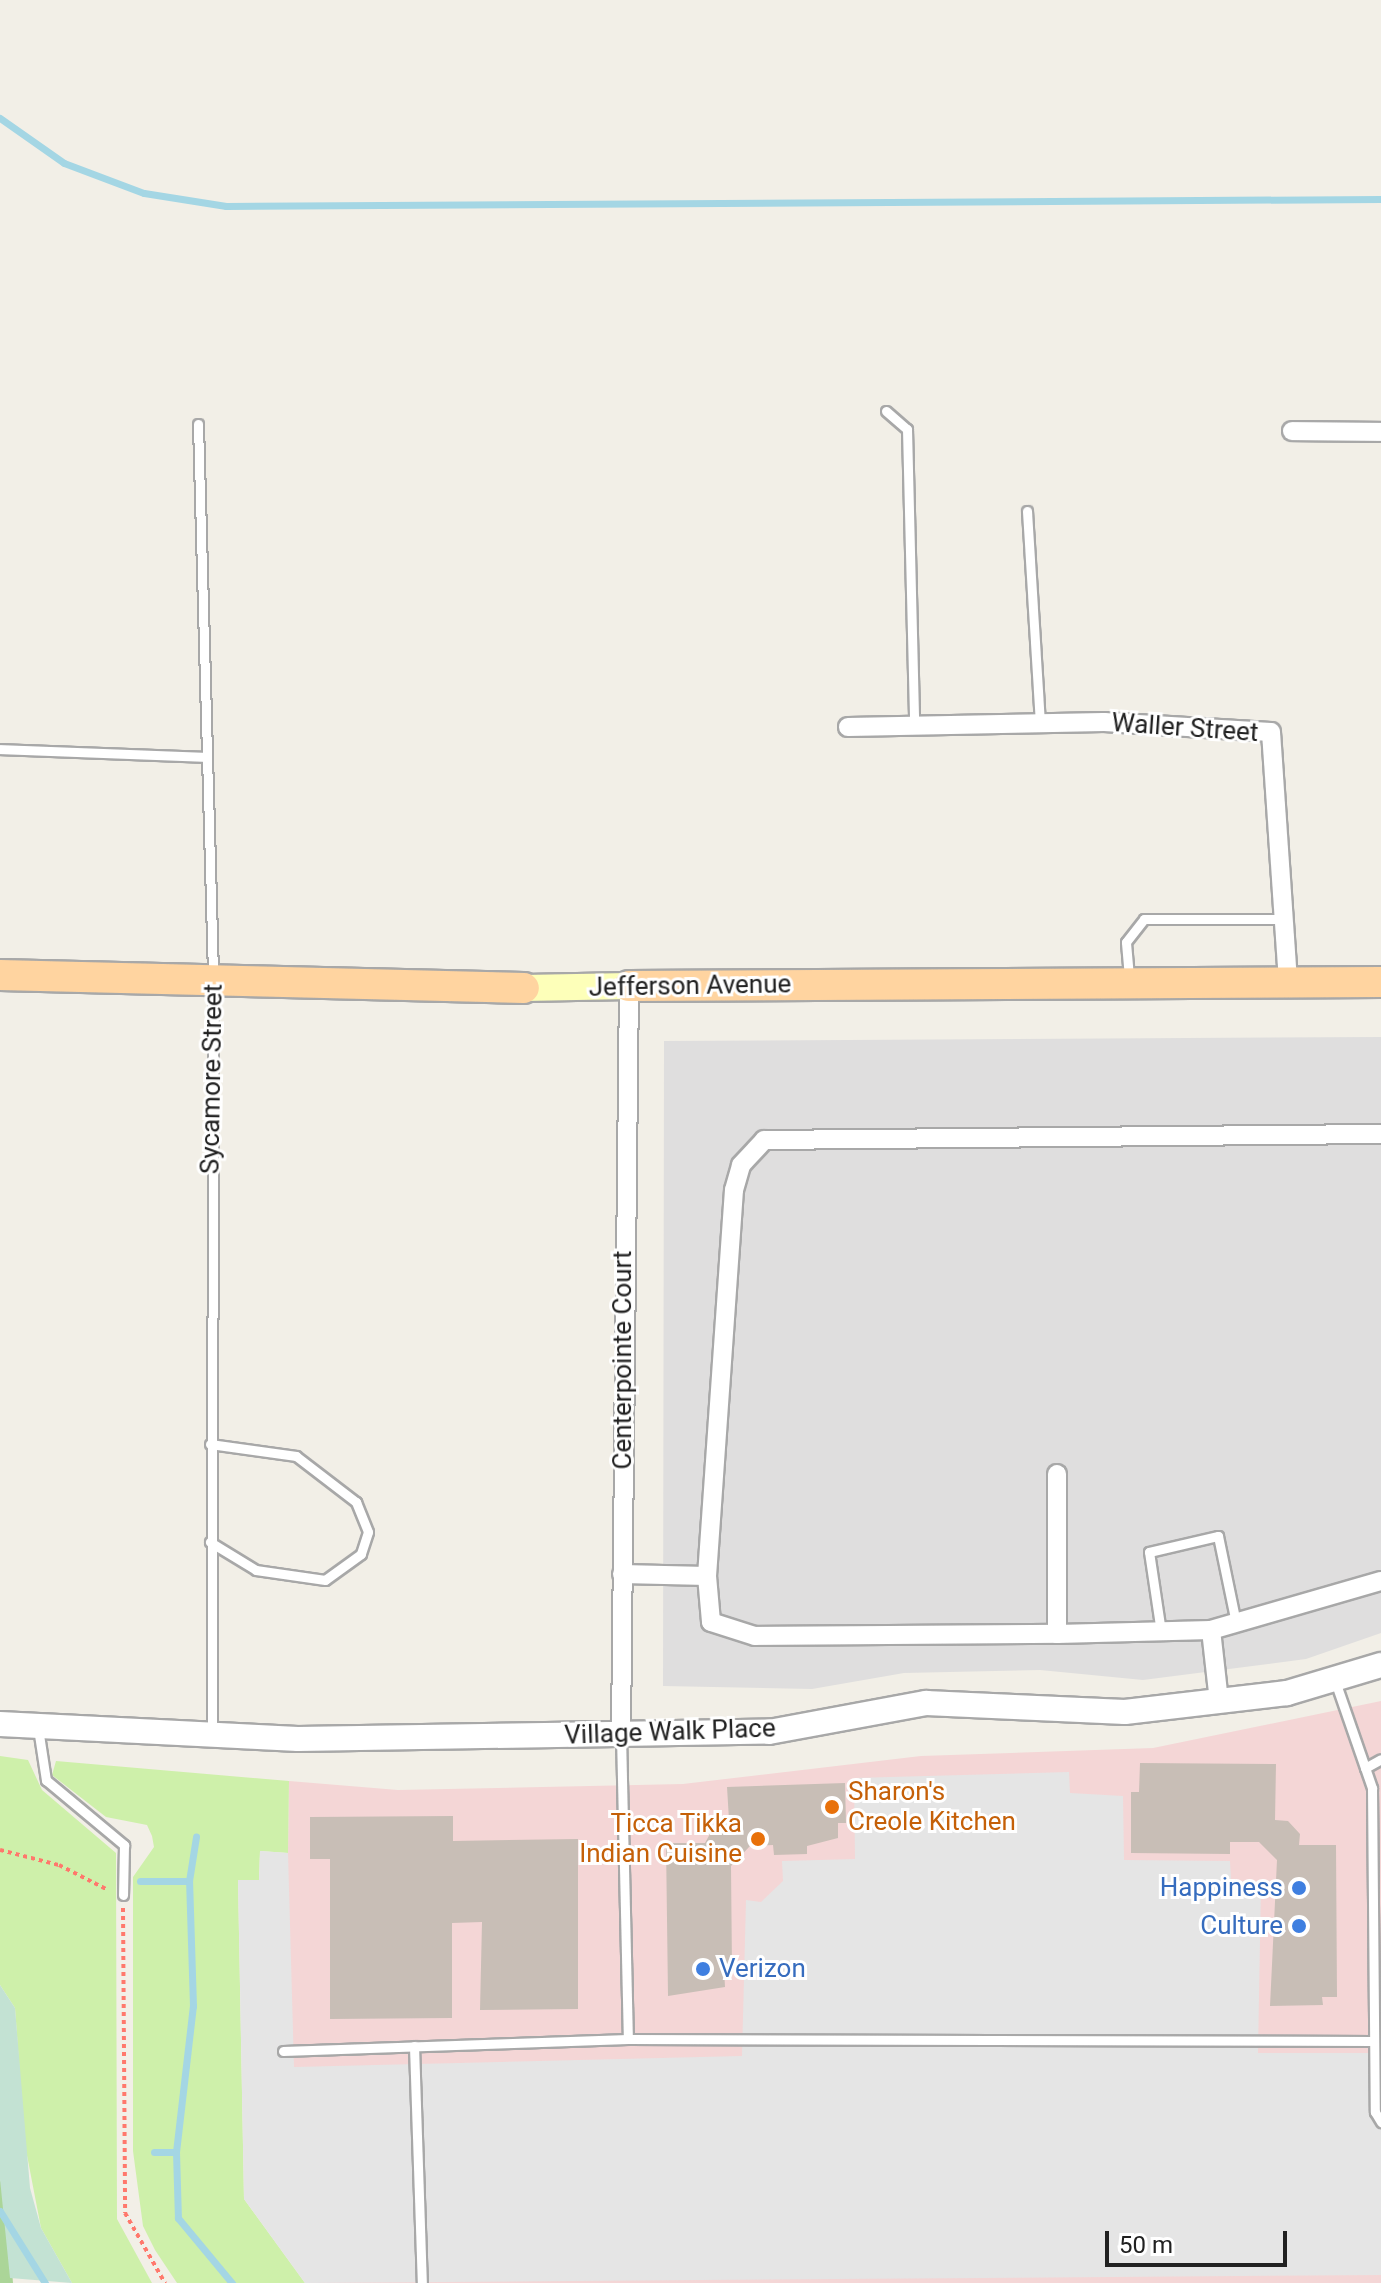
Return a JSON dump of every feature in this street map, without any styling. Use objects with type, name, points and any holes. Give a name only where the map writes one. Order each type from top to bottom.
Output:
[{"type":"main road","name":"Jefferson Avenue","points":[[0,975],[213,976],[524,988],[1381,982]]},
{"type":"street","points":[[1292,431],[1381,432]]},
{"type":"street","name":"Waller Street","points":[[848,727],[1040,723],[1271,732],[1288,983]]},
{"type":"street","name":"Centerpointe Court","points":[[621,1734],[629,986]]},
{"type":"street","points":[[1381,1134],[764,1140],[741,1165],[734,1190],[707,1576],[711,1622],[755,1636],[1211,1630],[1381,1581]]},
{"type":"street","points":[[1057,1474],[1057,1634]]},
{"type":"street","points":[[622,1574],[707,1576]]},
{"type":"street","points":[[1211,1630],[1219,1701]]},
{"type":"street","name":"Village Walk Place","points":[[0,1724],[212,1734],[769,1732],[926,1703],[1125,1712],[1219,1701],[1334,1680],[1381,1665]]},
{"type":"lane","points":[[886,411],[907,429],[914,726]]},
{"type":"lane","name":"Sycamore Street","points":[[198,424],[204,757],[213,976],[212,1734]]},
{"type":"lane","points":[[1027,511],[1040,723]]},
{"type":"lane","points":[[0,749],[204,757]]},
{"type":"lane","points":[[1129,984],[1126,942],[1144,919],[1283,919]]},
{"type":"lane","points":[[210,1444],[296,1456],[356,1502],[368,1532],[361,1554],[325,1580],[256,1570],[210,1542]]},
{"type":"lane","points":[[1161,1633],[1149,1552],[1218,1536],[1236,1623]]},
{"type":"lane","points":[[1334,1680],[1372,1788],[1374,2041],[1381,2122]]},
{"type":"lane","points":[[37,1724],[46,1780],[124,1845],[123,1895]]},
{"type":"lane","points":[[621,1734],[628,2039]]},
{"type":"lane","points":[[1365,1768],[1381,1759]]},
{"type":"lane","points":[[283,2051],[628,2039],[1374,2041]]},
{"type":"lane","points":[[414,2046],[422,2283]]},
{"type":"path","points":[[0,1850],[59,1865],[123,1895],[125,2213],[165,2283]]},
{"type":"shaded area","points":[[1381,1037],[1381,1633],[1306,1659],[1143,1680],[1040,1670],[904,1673],[812,1689],[663,1686],[664,1041]]},
{"type":"shaded area","points":[[1381,1701],[1381,2283],[305,2283],[259,1880],[288,1853],[289,1781],[398,1790],[683,1784],[921,1756],[1153,1748]]},
{"type":"shaded area","points":[[1069,1772],[1070,1793],[1123,1796],[1124,1860],[1230,1861],[1231,1879],[1261,1885],[1258,2053],[1381,2053],[1381,2275],[305,2283],[244,2199],[238,1880],[259,1880],[260,1851],[288,1853],[294,2067],[742,2056],[746,1900],[761,1902],[783,1881],[782,1861],[855,1859],[854,1778]]},
{"type":"green space","points":[[0,1756],[28,1760],[42,1790],[116,1853],[117,2219],[152,2283],[72,2283],[41,2228],[25,2145],[15,2008],[0,1985]]},
{"type":"green space","points":[[56,1761],[289,1781],[288,1853],[260,1851],[259,1880],[238,1881],[244,2199],[305,2283],[177,2283],[143,2226],[133,2151],[133,1877],[154,1847],[152,1836],[147,1825],[106,1817],[52,1775]]},
{"type":"green space","points":[[0,1985],[15,2008],[30,2188],[41,2228],[72,2283],[10,2278],[0,2179]]},
{"type":"green space","points":[[0,2179],[6,2198],[13,2283],[0,2283]]},
{"type":"building","points":[[1140,1763],[1276,1764],[1275,1820],[1288,1821],[1300,1834],[1299,1845],[1336,1845],[1337,1997],[1322,1997],[1323,2005],[1270,2006],[1277,1860],[1259,1842],[1230,1842],[1230,1854],[1131,1853],[1131,1792],[1139,1792]]},
{"type":"building","points":[[845,1783],[846,1823],[838,1823],[838,1838],[807,1846],[807,1854],[774,1855],[773,1845],[750,1846],[731,1866],[732,1968],[724,1968],[725,1987],[668,1996],[666,1843],[705,1843],[718,1819],[729,1820],[727,1787]]},
{"type":"building","points":[[453,1816],[453,1841],[578,1839],[578,2009],[480,2010],[482,1922],[452,1923],[452,2018],[330,2019],[330,1859],[310,1859],[310,1817]]},
{"type":"waterway","points":[[0,118],[64,163],[144,193],[226,206],[1381,199]]},
{"type":"waterway","points":[[154,2152],[176,2152],[193,2006],[189,1881],[196,1837]]},
{"type":"waterway","points":[[140,1881],[189,1881]]},
{"type":"waterway","points":[[176,2152],[178,2218],[232,2283]]},
{"type":"waterway","points":[[0,2211],[45,2283]]},
{"type":"place","name":"Sharon's Creole Kitchen","points":[[832,1807]]},
{"type":"place","name":"Ticca Tikka Indian Cuisine","points":[[758,1839]]},
{"type":"place","name":"Happiness","points":[[1299,1888]]},
{"type":"place","name":"Culture","points":[[1299,1926]]},
{"type":"place","name":"Verizon","points":[[703,1969]]}]
